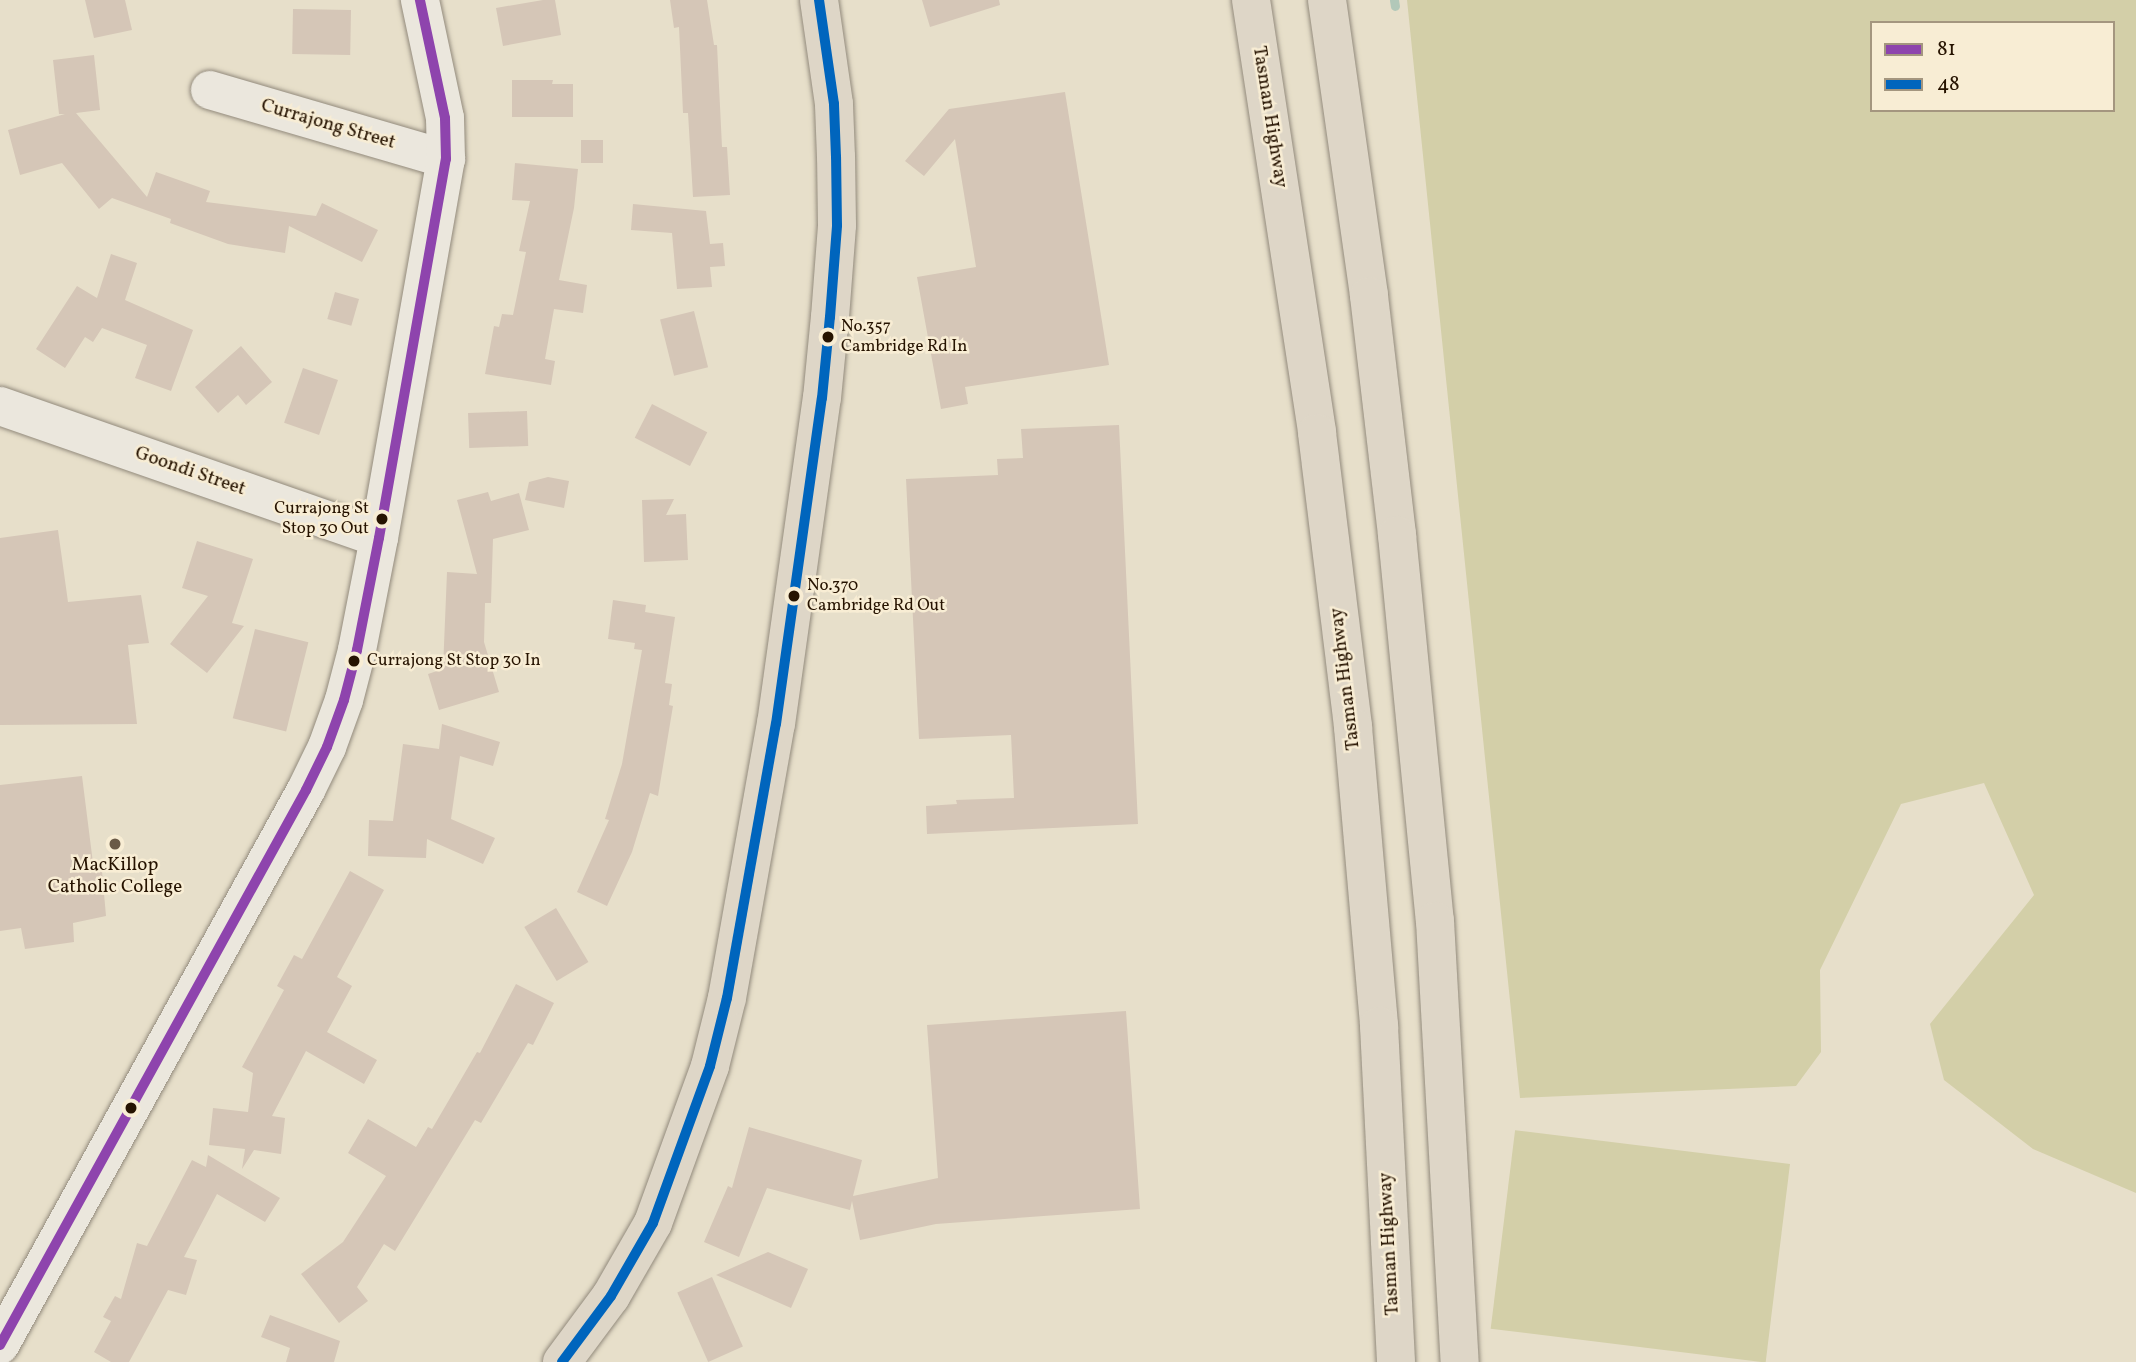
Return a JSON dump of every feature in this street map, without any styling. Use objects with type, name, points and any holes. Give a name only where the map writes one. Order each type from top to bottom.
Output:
[{"type":"main road","points":[[562,1362],[611,1296],[653,1223],[710,1066],[727,998],[776,724],[829,330],[837,225],[836,157],[834,104],[819,0]]},
{"type":"main road","name":"Tasman Highway","points":[[1251,0],[1317,433],[1353,727],[1378,1026],[1396,1362]]},
{"type":"main road","points":[[1327,0],[1375,349],[1434,907],[1460,1362]]},
{"type":"street","points":[[0,1345],[306,790],[327,747],[358,650],[446,159],[445,118],[420,0]]},
{"type":"street","name":"Currajong Street","points":[[211,90],[446,159]]},
{"type":"street","name":"Goondi Street","points":[[0,406],[379,538]]},
{"type":"shaded area","points":[[1407,0],[2136,0],[2136,1193],[2033,1149],[1944,1080],[1930,1024],[2034,895],[1984,783],[1901,804],[1820,970],[1821,1052],[1796,1086],[1520,1098]]},
{"type":"shaded area","points":[[1515,1130],[1790,1164],[1766,1362],[1491,1329]]},
{"type":"building","points":[[85,0],[125,0],[132,30],[94,38]]},
{"type":"building","points":[[555,0],[561,35],[503,46],[496,8]]},
{"type":"building","points":[[670,0],[707,0],[714,45],[717,45],[722,147],[727,147],[730,195],[693,197],[688,113],[683,113],[679,27],[674,28]]},
{"type":"building","points":[[922,0],[999,0],[1000,5],[930,27]]},
{"type":"building","points":[[293,9],[351,10],[350,55],[292,54]]},
{"type":"building","points":[[94,55],[100,110],[76,113],[147,197],[156,172],[210,191],[206,202],[316,216],[322,203],[378,230],[362,262],[289,226],[285,253],[228,244],[170,223],[171,219],[112,198],[99,209],[62,163],[20,175],[8,130],[65,114],[59,114],[53,60]]},
{"type":"building","points":[[512,80],[553,80],[552,84],[573,84],[573,117],[512,117]]},
{"type":"building","points":[[1065,92],[1109,365],[965,387],[968,404],[941,409],[917,277],[976,267],[955,139],[924,176],[905,161],[949,109]]},
{"type":"building","points":[[581,140],[603,140],[603,163],[581,163]]},
{"type":"building","points":[[515,163],[578,169],[574,208],[559,280],[587,285],[583,313],[554,309],[545,359],[555,361],[551,385],[485,374],[494,326],[499,327],[502,314],[513,315],[526,252],[519,251],[530,201],[512,200]]},
{"type":"building","points":[[633,204],[706,211],[710,244],[723,243],[725,266],[710,267],[712,287],[677,289],[672,233],[631,230]]},
{"type":"building","points":[[111,254],[137,263],[125,300],[193,330],[171,391],[135,378],[147,345],[102,328],[93,342],[85,337],[65,368],[36,349],[77,286],[97,298]]},
{"type":"building","points":[[335,292],[359,299],[351,326],[327,319]]},
{"type":"building","points":[[694,311],[708,367],[674,376],[660,319]]},
{"type":"building","points":[[241,346],[272,382],[246,405],[238,395],[218,413],[195,387]]},
{"type":"building","points":[[303,368],[338,380],[319,435],[284,423]]},
{"type":"building","points":[[652,404],[707,432],[690,466],[635,438]]},
{"type":"building","points":[[527,411],[528,446],[469,448],[468,413]]},
{"type":"building","points":[[1119,425],[1138,824],[927,834],[926,806],[957,804],[956,800],[1014,798],[1011,735],[919,739],[906,479],[998,475],[997,459],[1023,458],[1021,429]]},
{"type":"building","points":[[548,477],[569,481],[564,508],[525,500],[529,482]]},
{"type":"building","points":[[488,492],[491,501],[519,493],[529,530],[493,539],[491,603],[485,603],[484,642],[499,692],[439,710],[428,674],[443,669],[447,572],[477,574],[457,500]]},
{"type":"building","points":[[674,499],[666,515],[686,514],[688,560],[644,562],[642,500]]},
{"type":"building","points":[[58,530],[68,602],[141,595],[149,643],[128,645],[137,724],[0,725],[0,538]]},
{"type":"building","points":[[197,541],[253,559],[232,623],[244,626],[207,673],[170,644],[208,596],[182,588]]},
{"type":"building","points":[[613,600],[646,605],[645,612],[675,617],[665,683],[672,684],[669,705],[673,706],[658,796],[650,793],[632,852],[607,906],[577,892],[609,820],[605,819],[622,764],[642,650],[634,649],[635,643],[608,639]]},
{"type":"building","points":[[255,629],[308,642],[286,732],[233,718]]},
{"type":"building","points":[[442,724],[500,742],[493,766],[460,756],[451,819],[495,838],[483,864],[427,839],[426,858],[368,856],[369,820],[393,821],[403,744],[439,749]]},
{"type":"building","points":[[82,776],[94,871],[102,871],[106,916],[73,923],[74,942],[25,949],[21,928],[0,931],[0,785]]},
{"type":"building","points":[[350,871],[384,890],[337,977],[352,986],[327,1032],[377,1060],[364,1084],[306,1051],[272,1116],[285,1118],[281,1154],[254,1150],[242,1169],[245,1149],[209,1145],[213,1108],[248,1112],[253,1073],[242,1067],[284,990],[277,986],[294,955],[302,959]]},
{"type":"building","points":[[556,908],[588,962],[557,981],[524,927]]},
{"type":"building","points":[[516,984],[554,1003],[533,1045],[528,1043],[481,1123],[475,1120],[395,1251],[384,1244],[357,1287],[368,1301],[339,1323],[301,1274],[343,1242],[386,1176],[348,1153],[368,1119],[416,1147],[428,1127],[432,1129],[477,1052],[480,1053]]},
{"type":"building","points":[[1126,1011],[1140,1209],[936,1224],[860,1240],[852,1201],[850,1210],[767,1188],[739,1257],[704,1242],[728,1186],[732,1188],[749,1127],[862,1160],[853,1196],[938,1178],[927,1025]]},
{"type":"building","points":[[208,1155],[280,1198],[265,1222],[217,1194],[184,1257],[197,1260],[186,1295],[168,1290],[129,1362],[111,1362],[94,1352],[111,1321],[103,1317],[115,1296],[121,1299],[137,1243],[147,1246],[192,1160],[206,1167]]},
{"type":"building","points":[[768,1252],[808,1269],[791,1308],[716,1275]]},
{"type":"building","points":[[712,1277],[743,1346],[708,1362],[677,1292]]},
{"type":"building","points":[[270,1315],[340,1341],[334,1362],[286,1362],[290,1348],[261,1337]]},
{"type":"waterway","points":[[1394,0],[1395,6]]},
{"type":"transit line","name":"81","points":[[0,1345],[306,790],[327,747],[344,700],[357,650],[379,538],[446,159],[445,118],[420,0]]},
{"type":"transit line","name":"48","points":[[562,1362],[611,1296],[653,1223],[710,1066],[727,998],[776,724],[822,398],[830,317],[837,225],[836,157],[834,104],[819,0]]},
{"type":"place","name":"No.357 Cambridge Rd In","points":[[828,337]]},
{"type":"place","name":"Currajong St Stop 30 Out","points":[[382,519]]},
{"type":"place","name":"No.370 Cambridge Rd Out","points":[[794,596]]},
{"type":"place","name":"Currajong St Stop 30 In","points":[[354,661]]},
{"type":"place","name":"MacKillop Catholic College","points":[[115,844]]}]
